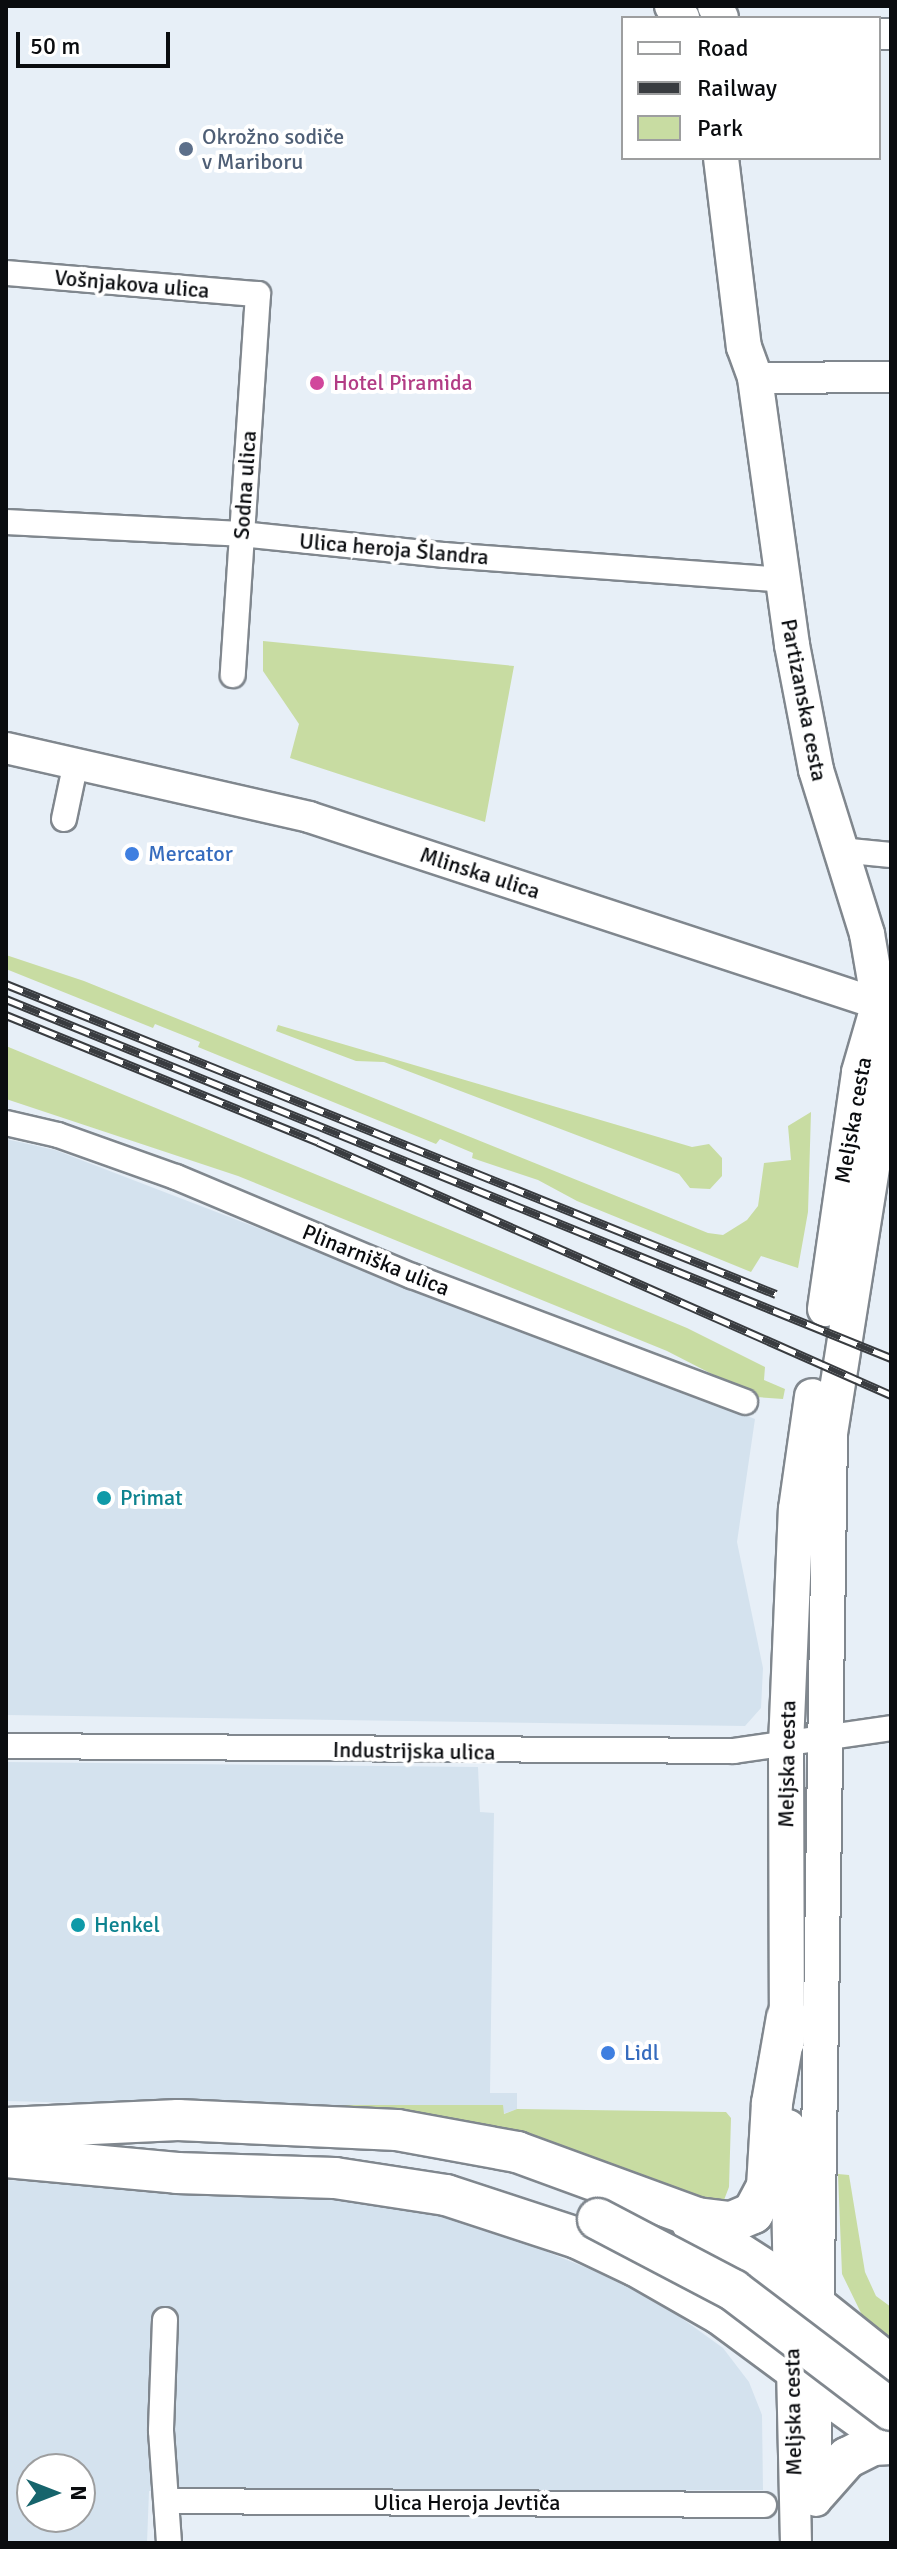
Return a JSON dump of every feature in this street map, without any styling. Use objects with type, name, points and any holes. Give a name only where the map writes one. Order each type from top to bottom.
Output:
[{"type":"highway","points":[[6,2128],[178,2120],[397,2130],[517,2152],[721,2223],[741,2220],[760,2204],[767,2187],[772,2103],[787,2017]]},
{"type":"highway","points":[[6,2128],[397,2151],[513,2175],[739,2276],[891,2391]]},
{"type":"highway","points":[[6,2156],[261,2154],[395,2164],[480,2179],[598,2211],[733,2290],[891,2410]]},
{"type":"highway","points":[[6,2156],[177,2173],[335,2178],[446,2195],[577,2238],[636,2266],[720,2314],[891,2442]]},
{"type":"highway","points":[[650,2200],[735,2247],[891,2366]]},
{"type":"highway","points":[[816,2493],[847,2458],[873,2445],[891,2442]]},
{"type":"main road","name":"Partizanska cesta","points":[[721,160],[744,347],[755,378]]},
{"type":"main road","name":"Partizanska cesta","points":[[744,160],[758,336],[755,378],[782,580],[811,748],[885,1005]]},
{"type":"main road","name":"Meljska cesta","points":[[803,2296],[830,1435],[888,1085],[885,1005]]},
{"type":"main road","name":"Meljska cesta","points":[[804,2377],[803,2296],[787,2017],[786,1745],[796,1509],[859,1072],[885,1005]]},
{"type":"street","name":"Vošnjakova ulica","points":[[6,273],[258,294]]},
{"type":"street","name":"Sodna ulica","points":[[233,675],[258,294]]},
{"type":"street","points":[[755,378],[891,377]]},
{"type":"street","name":"Ulica heroja Šlandra","points":[[6,522],[241,534],[445,555],[782,580]]},
{"type":"street","name":"Mlinska ulica","points":[[6,748],[309,817],[885,1005]]},
{"type":"street","points":[[64,819],[76,762]]},
{"type":"street","points":[[840,850],[891,855]]},
{"type":"street","name":"Plinarniška ulica","points":[[6,1123],[58,1135],[176,1177],[412,1276],[745,1402]]},
{"type":"street","name":"Industrijska ulica","points":[[6,1746],[508,1752],[734,1751],[891,1728]]},
{"type":"street","points":[[165,2320],[161,2431],[169,2501],[169,2543]]},
{"type":"street","name":"Meljska cesta","points":[[804,2377],[816,2493],[814,2543]]},
{"type":"street","name":"Meljska cesta","points":[[796,2543],[804,2377]]},
{"type":"street","name":"Ulica Heroja Jevtiča","points":[[169,2501],[764,2505]]},
{"type":"shaded area","points":[[6,1139],[55,1150],[755,1419],[737,1542],[763,1668],[761,1708],[745,1726],[6,1715]]},
{"type":"shaded area","points":[[6,1762],[478,1767],[480,1812],[494,1813],[490,2093],[517,2093],[517,2109],[503,2114],[6,2101]]},
{"type":"shaded area","points":[[6,2180],[418,2200],[592,2270],[662,2304],[723,2348],[749,2382],[762,2415],[763,2490],[149,2491],[147,2543],[6,2543]]},
{"type":"green space","points":[[263,641],[514,666],[485,822],[290,758],[299,724],[263,671]]},
{"type":"green space","points":[[6,955],[84,981],[708,1233],[723,1235],[747,1220],[758,1206],[764,1163],[791,1160],[788,1126],[811,1112],[808,1212],[798,1268],[761,1256],[751,1272],[577,1201],[538,1180],[472,1158],[473,1153],[440,1139],[436,1144],[198,1047],[200,1042],[155,1024],[153,1028],[6,969]]},
{"type":"green space","points":[[278,1025],[692,1147],[709,1144],[722,1158],[722,1176],[710,1189],[690,1188],[679,1174],[384,1062],[356,1061],[276,1031]]},
{"type":"green space","points":[[6,1046],[687,1328],[765,1367],[764,1380],[785,1389],[783,1399],[744,1396],[743,1390],[667,1351],[238,1176],[6,1099]]},
{"type":"green space","points":[[287,2105],[503,2105],[504,2114],[517,2109],[726,2112],[731,2118],[729,2187],[724,2200],[716,2204],[288,2113]]},
{"type":"green space","points":[[838,2174],[849,2175],[865,2272],[876,2296],[891,2307],[891,2340],[862,2315],[842,2274]]},
{"type":"railway","points":[[6,984],[776,1294]]},
{"type":"railway","points":[[6,999],[891,1358]]},
{"type":"railway","points":[[6,1015],[318,1142],[891,1395]]},
{"type":"place","name":"Okrožno sodiče v Mariboru","points":[[186,149]]},
{"type":"place","name":"Hotel Piramida","points":[[317,383]]},
{"type":"place","name":"Mercator","points":[[132,854]]},
{"type":"place","name":"Primat","points":[[104,1498]]},
{"type":"place","name":"Henkel","points":[[78,1925]]},
{"type":"place","name":"Lidl","points":[[608,2053]]}]
